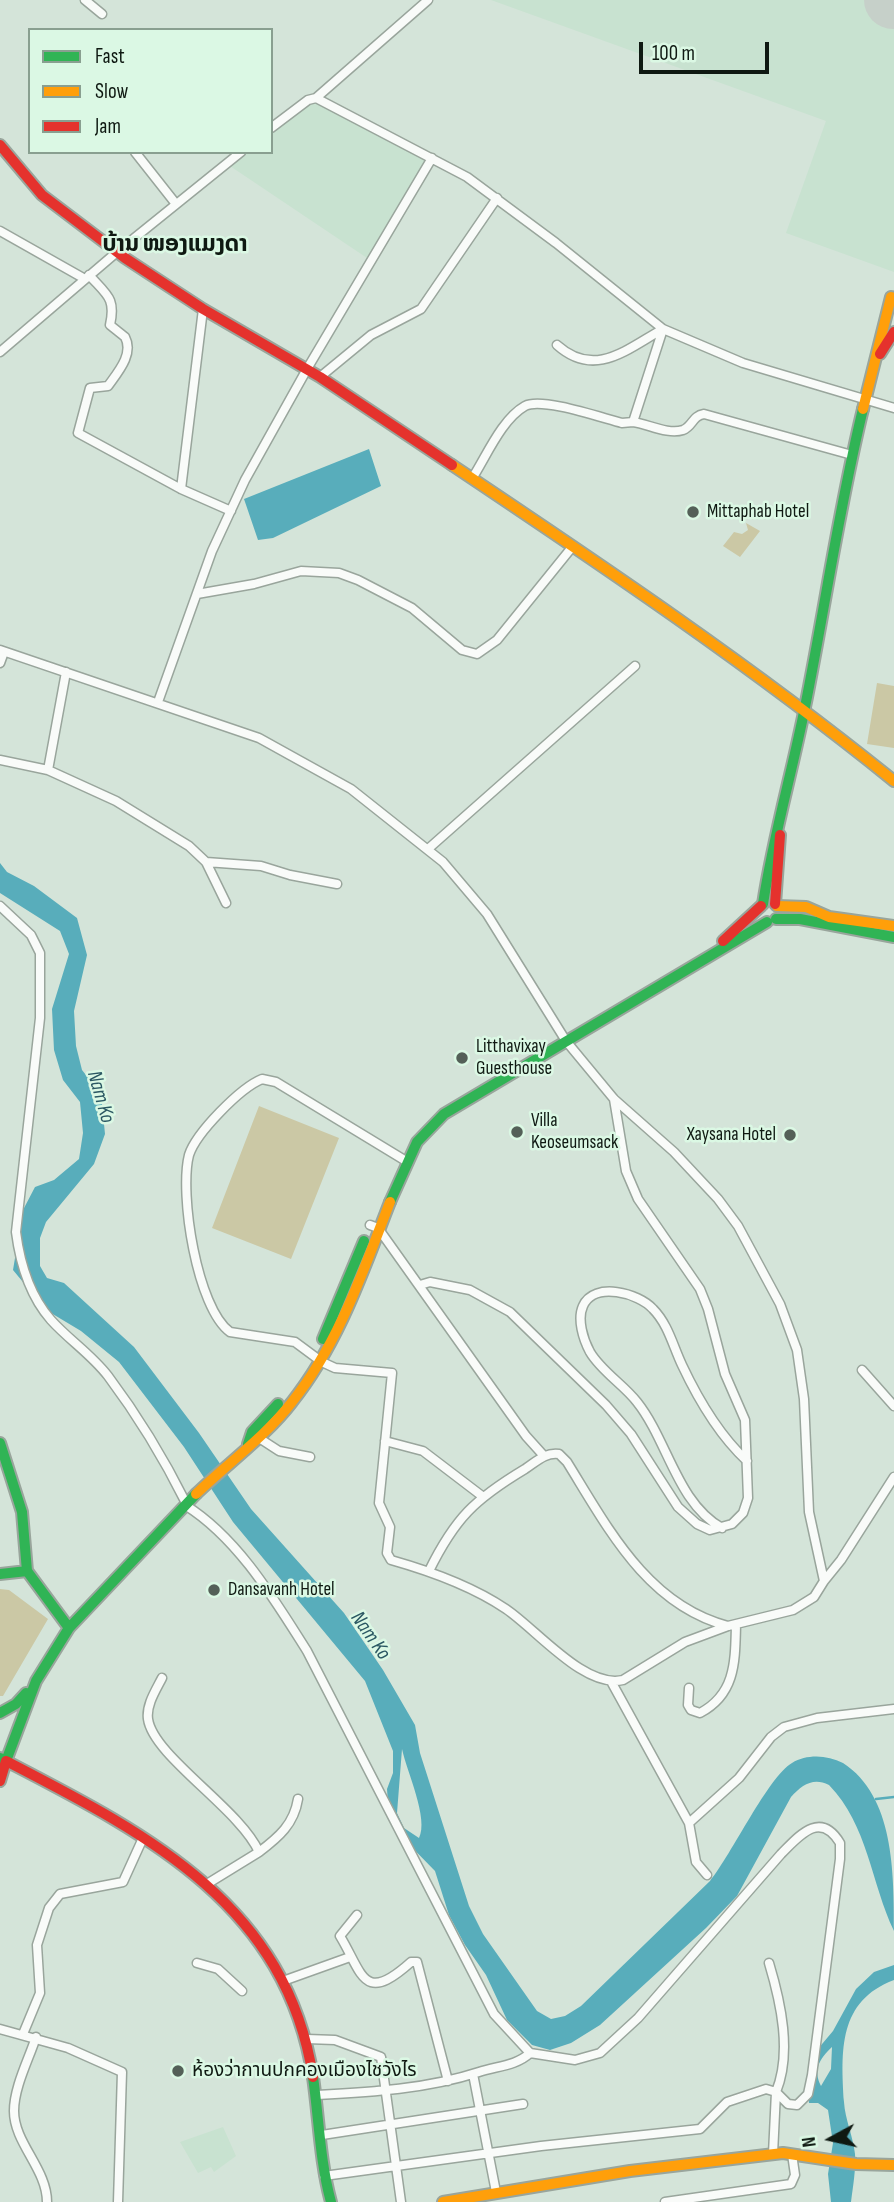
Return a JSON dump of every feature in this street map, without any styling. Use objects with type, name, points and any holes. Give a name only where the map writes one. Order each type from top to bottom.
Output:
[{"type":"main road","points":[[0,145],[42,195],[117,252],[203,309],[320,377],[659,602],[804,709],[894,781]]},
{"type":"main road","points":[[894,298],[891,297],[852,455],[804,709],[781,818],[771,848],[759,915],[772,920],[800,919],[894,937]]},
{"type":"main road","points":[[873,365],[894,332]]},
{"type":"main road","points":[[0,1781],[5,1745],[36,1681],[69,1628],[186,1503],[244,1448],[260,1438],[292,1403],[356,1288],[374,1227],[402,1158],[444,1114],[564,1037],[732,940],[772,920],[776,905],[781,818]]},
{"type":"main road","points":[[732,940],[762,905],[806,907],[829,917],[894,926]]},
{"type":"main road","points":[[244,1448],[252,1432],[318,1359]]},
{"type":"main road","points":[[0,1443],[22,1512],[27,1571],[69,1628]]},
{"type":"main road","points":[[0,1574],[27,1571]]},
{"type":"main road","points":[[0,1713],[16,1704],[36,1681]]},
{"type":"main road","points":[[3,1759],[121,1821],[207,1884],[240,1917],[283,1981],[307,2039],[322,2135],[324,2176],[331,2202]]},
{"type":"main road","points":[[443,2202],[631,2171],[773,2154],[792,2154],[856,2164],[894,2165]]},
{"type":"street","points":[[85,0],[102,14]]},
{"type":"street","points":[[273,126],[308,100],[316,98],[428,0]]},
{"type":"street","points":[[316,98],[432,158],[497,198],[663,329],[743,363],[894,408]]},
{"type":"street","points":[[0,352],[117,252],[238,154]]},
{"type":"street","points":[[140,155],[176,204]]},
{"type":"street","points":[[158,702],[197,594],[231,511],[307,369],[432,158]]},
{"type":"street","points":[[320,377],[371,335],[421,309],[497,198]]},
{"type":"street","points":[[0,231],[87,277],[110,298],[114,309],[110,325],[125,337],[127,358],[108,386],[90,388],[78,433],[181,489],[231,511]]},
{"type":"street","points":[[181,489],[203,309]]},
{"type":"street","points":[[557,345],[569,356],[602,362],[663,329]]},
{"type":"street","points":[[633,422],[663,329]]},
{"type":"street","points":[[473,477],[510,420],[526,405],[541,404],[673,431],[683,430],[696,415],[704,414],[852,455]]},
{"type":"street","points":[[197,594],[254,584],[302,571],[339,573],[412,608],[462,650],[477,654],[497,640],[573,546]]},
{"type":"street","points":[[0,663],[2,651],[259,738],[307,762],[351,789],[443,862],[487,914],[564,1037],[614,1099],[674,1152],[718,1199],[738,1226],[780,1304],[797,1350],[804,1399],[808,1512],[824,1581]]},
{"type":"street","points":[[428,849],[635,666]]},
{"type":"street","points":[[48,770],[66,672]]},
{"type":"street","points":[[0,760],[48,770],[116,801],[189,846],[206,862],[226,903]]},
{"type":"street","points":[[206,862],[261,866],[337,884]]},
{"type":"street","points":[[0,906],[31,935],[40,953],[40,1018],[16,1232],[20,1260],[51,1320],[83,1347],[107,1374],[186,1503],[214,1524],[283,1612],[313,1663],[494,2014],[530,2053],[575,2060],[600,2053],[638,2018],[781,1854],[804,1832],[815,1826],[825,1828],[834,1833],[840,1843],[810,2084],[808,2094],[797,2105],[788,2104],[776,2092],[766,2089],[727,2102],[700,2129],[324,2176]]},
{"type":"street","points":[[402,1158],[276,1082],[262,1079],[227,1107],[193,1144],[185,1181],[190,1228],[203,1284],[218,1321],[230,1332],[295,1342],[335,1368],[392,1373],[379,1503],[390,1527],[388,1557],[429,1571],[505,1608],[582,1670],[612,1683],[689,1823],[696,1863],[707,1875]]},
{"type":"street","points":[[420,1285],[430,1282],[470,1290],[510,1312],[622,1424],[678,1507],[698,1524],[710,1530],[733,1524],[746,1506],[745,1420],[725,1374],[708,1309],[699,1289],[638,1199],[630,1181],[620,1146],[614,1099]]},
{"type":"street","points":[[374,1227],[420,1285],[526,1436],[544,1456]]},
{"type":"street","points":[[722,1528],[701,1513],[691,1500],[653,1424],[636,1401],[591,1354],[581,1321],[582,1307],[588,1298],[596,1294],[620,1293],[632,1295],[652,1307],[664,1322],[682,1366],[719,1427],[747,1461]]},
{"type":"street","points":[[862,1370],[894,1406]]},
{"type":"street","points":[[260,1438],[279,1451],[310,1457]]},
{"type":"street","points":[[385,1441],[423,1451],[482,1496]]},
{"type":"street","points":[[429,1571],[462,1515],[482,1496],[544,1456],[559,1454],[567,1462],[614,1538],[650,1583],[678,1604],[711,1622],[732,1626]]},
{"type":"street","points":[[612,1683],[623,1680],[685,1642],[793,1610],[814,1597],[842,1560],[894,1477]]},
{"type":"street","points":[[689,1688],[688,1705],[695,1712],[706,1709],[721,1697],[733,1674],[732,1626]]},
{"type":"street","points":[[162,1678],[149,1705],[148,1720],[161,1745],[235,1817],[260,1852]]},
{"type":"street","points":[[689,1823],[739,1778],[771,1737],[784,1727],[817,1718],[894,1709]]},
{"type":"street","points":[[207,1884],[276,1840],[295,1816],[298,1799]]},
{"type":"street","points":[[23,2034],[40,1993],[37,1945],[49,1908],[60,1894],[123,1882],[143,1838]]},
{"type":"street","points":[[357,1915],[340,1936],[350,1949],[359,1975],[370,1982],[382,1983],[393,1978],[411,1962],[417,1962],[448,2081]]},
{"type":"street","points":[[283,1981],[351,1956]]},
{"type":"street","points":[[197,1963],[218,1969],[242,1991]]},
{"type":"street","points":[[769,1963],[776,1986],[785,2057],[776,2092],[773,2154]]},
{"type":"street","points":[[0,2029],[36,2038],[122,2072],[121,2202]]},
{"type":"street","points":[[36,2038],[14,2111],[22,2137],[44,2180],[47,2202]]},
{"type":"street","points":[[307,2039],[335,2040],[380,2055],[401,2202]]},
{"type":"street","points":[[317,2095],[385,2091],[448,2081],[513,2064],[530,2053]]},
{"type":"street","points":[[473,2074],[496,2192]]},
{"type":"street","points":[[322,2135],[523,2104]]},
{"type":"street","points":[[665,2202],[791,2184],[795,2175],[792,2154]]},
{"type":"shaded area","points":[[491,0],[894,0],[894,272],[786,233],[826,121]]},
{"type":"shaded area","points":[[316,98],[432,158],[370,260],[227,164],[239,154],[273,154],[273,127]]},
{"type":"shaded area","points":[[746,523],[760,531],[740,557],[723,546],[734,532],[742,534],[748,530]]},
{"type":"shaded area","points":[[877,683],[894,686],[894,748],[867,744]]},
{"type":"shaded area","points":[[259,1106],[339,1138],[291,1259],[212,1228]]},
{"type":"shaded area","points":[[0,1589],[9,1590],[48,1619],[3,1696],[0,1696]]},
{"type":"shaded area","points":[[223,2127],[236,2156],[214,2172],[211,2167],[198,2173],[180,2142]]},
{"type":"water","points":[[369,449],[381,486],[273,538],[258,540],[244,499]]},
{"type":"water","name":"Nam Ko","points":[[0,863],[7,872],[34,886],[77,918],[87,955],[74,1011],[76,1046],[82,1070],[101,1094],[105,1134],[94,1164],[46,1222],[40,1238],[40,1266],[47,1278],[64,1283],[134,1347],[199,1433],[251,1509],[344,1613],[383,1670],[415,1725],[420,1753],[469,1906],[483,1934],[537,2011],[551,2019],[565,2016],[581,2006],[710,1881],[772,1784],[782,1771],[804,1758],[824,1757],[843,1763],[860,1777],[872,1795],[882,1815],[888,1837],[894,1931],[861,1836],[852,1818],[829,1785],[813,1782],[791,1797],[737,1896],[600,2025],[571,2043],[550,2050],[532,2045],[507,2020],[486,1975],[465,1945],[449,1915],[435,1871],[394,1829],[389,1817],[387,1789],[393,1773],[393,1751],[365,1681],[233,1522],[184,1447],[119,1362],[81,1331],[46,1310],[13,1270],[23,1210],[35,1187],[54,1180],[79,1159],[83,1133],[80,1102],[63,1080],[54,1050],[52,1009],[69,954],[60,931],[0,893]],"holes":[[[402,1749],[419,1808],[419,1838],[404,1828],[397,1813]]]},
{"type":"water","points":[[894,1965],[894,1980],[876,1989],[862,2001],[847,2030],[843,2064],[844,2102],[854,2147],[855,2172],[851,2202],[831,2202],[828,2174],[833,2143],[828,2110],[818,2103],[809,2103],[807,2072],[817,2050],[833,2031],[856,1989],[874,1972]],"holes":[[[832,2047],[831,2069],[821,2086],[819,2065]]]},
{"type":"waterway","points":[[876,1799],[894,1797]]},
{"type":"traffic: fast","points":[[763,904],[805,707],[863,409]]},
{"type":"traffic: fast","points":[[776,919],[800,919],[894,937]]},
{"type":"traffic: fast","points":[[390,1202],[417,1142],[444,1114],[767,922]]},
{"type":"traffic: fast","points":[[323,1339],[364,1241]]},
{"type":"traffic: fast","points":[[248,1444],[252,1432],[278,1404]]},
{"type":"traffic: fast","points":[[0,1443],[22,1512],[27,1571]]},
{"type":"traffic: fast","points":[[0,1758],[6,1761],[36,1681],[69,1628],[196,1494]]},
{"type":"traffic: fast","points":[[0,1574],[27,1571],[69,1628]]},
{"type":"traffic: fast","points":[[0,1713],[16,1704],[26,1693]]},
{"type":"traffic: fast","points":[[313,2077],[322,2156],[331,2202]]},
{"type":"traffic: slow","points":[[863,409],[891,297],[894,298]]},
{"type":"traffic: slow","points":[[452,465],[732,658],[894,781]]},
{"type":"traffic: slow","points":[[777,906],[806,907],[829,917],[894,926]]},
{"type":"traffic: slow","points":[[196,1494],[271,1426],[309,1379],[337,1331],[390,1202]]},
{"type":"traffic: slow","points":[[443,2202],[630,2171],[783,2153],[856,2164],[894,2165]]},
{"type":"traffic: jam","points":[[0,145],[42,195],[125,258],[203,309],[320,377],[452,465]]},
{"type":"traffic: jam","points":[[880,354],[894,332]]},
{"type":"traffic: jam","points":[[775,904],[780,835]]},
{"type":"traffic: jam","points":[[723,941],[761,906]]},
{"type":"traffic: jam","points":[[6,1761],[59,1788],[158,1847],[202,1882],[241,1920],[273,1965],[298,2017],[313,2077]]},
{"type":"traffic: jam","points":[[0,1781],[6,1761]]},
{"type":"place","name":"Mittaphab Hotel","points":[[693,512]]},
{"type":"place","name":"Litthavixay Guesthouse","points":[[462,1058]]},
{"type":"place","name":"Villa Keoseumsack","points":[[517,1132]]},
{"type":"place","name":"Xaysana Hotel","points":[[790,1135]]},
{"type":"place","name":"Dansavanh Hotel","points":[[214,1590]]},
{"type":"place","name":"ห้องว่ากานปกคองเมืองไชวังไร","points":[[178,2071]]},
{"type":"district","name":"ບ້ານ ໜອງແມງດາ","points":[[175,245]]}]
